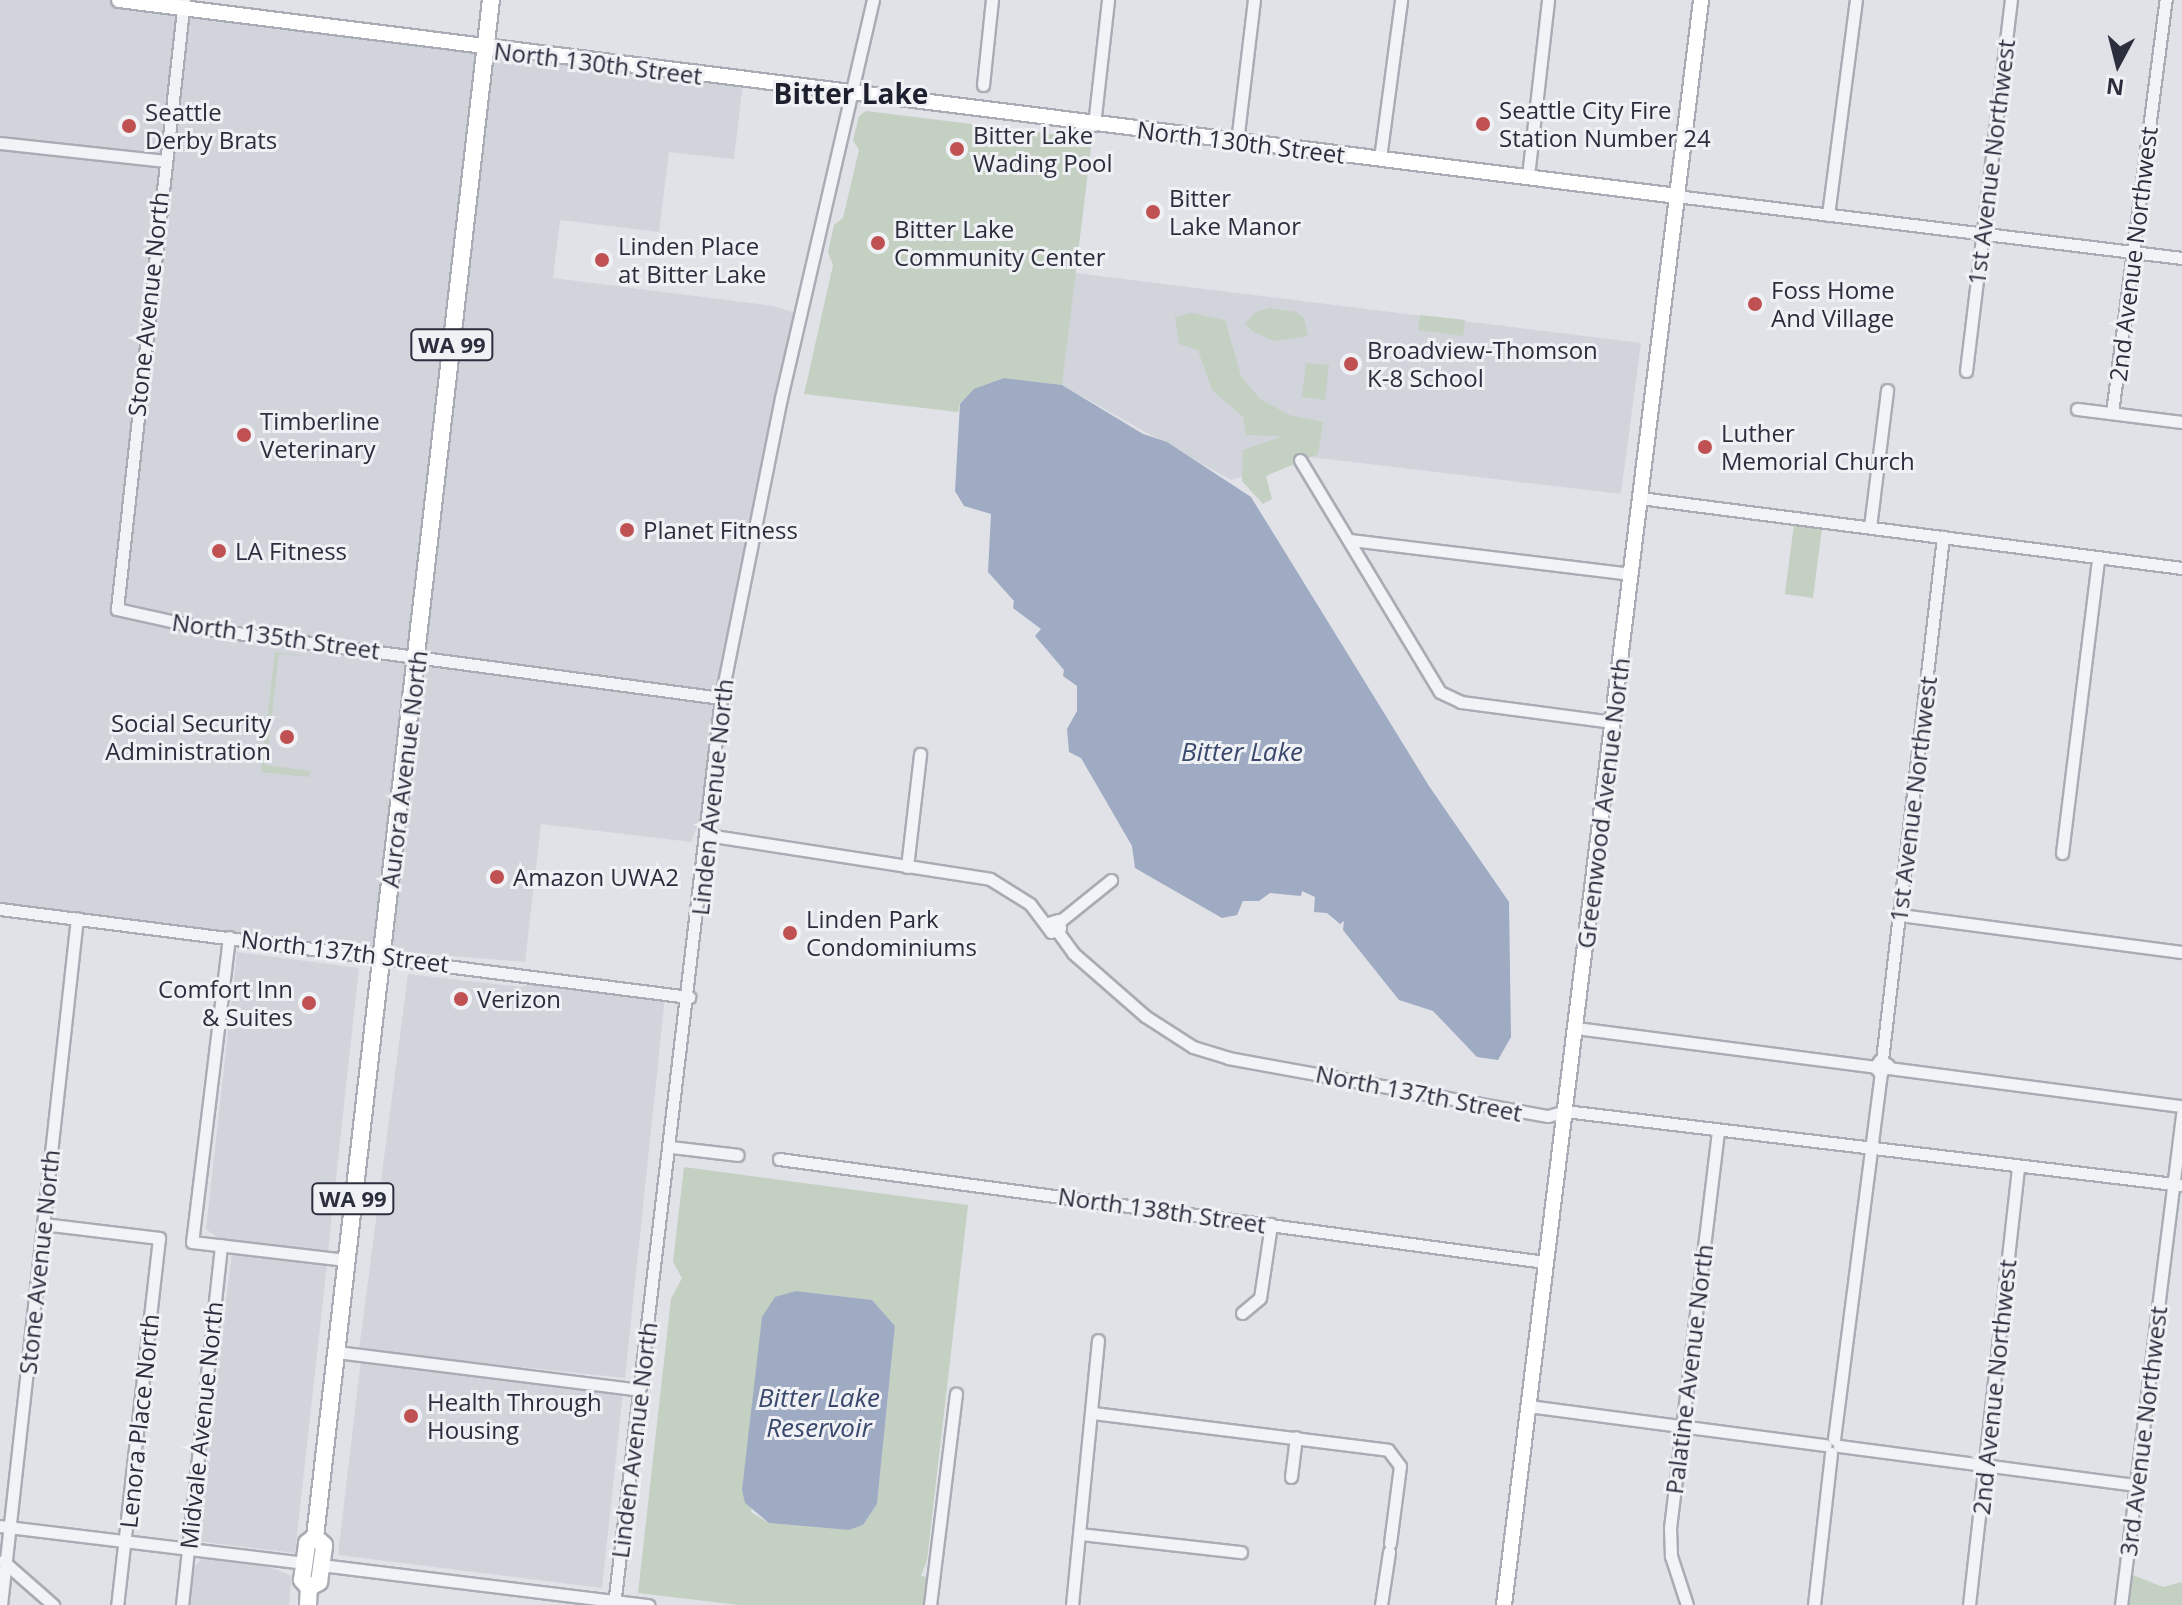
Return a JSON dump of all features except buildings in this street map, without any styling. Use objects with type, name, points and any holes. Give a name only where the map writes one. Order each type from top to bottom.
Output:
[{"type":"highway","name":"Aurora Avenue North","points":[[313,1564],[307,1543],[315,1537],[491,0]]},
{"type":"highway","points":[[308,1597],[302,1580],[313,1564]]},
{"type":"main road","name":"North 130th Street","points":[[119,0],[183,4],[486,49],[1676,196]]},
{"type":"main road","name":"Greenwood Avenue North","points":[[1504,1605],[1701,0]]},
{"type":"street","name":"Linden Avenue North","points":[[615,1603],[689,997],[721,698],[736,607],[873,0]]},
{"type":"street","points":[[983,85],[992,0]]},
{"type":"street","points":[[1094,125],[1108,0]]},
{"type":"street","points":[[1237,142],[1254,0]]},
{"type":"street","points":[[1380,158],[1401,0]]},
{"type":"street","points":[[1528,176],[1548,0]]},
{"type":"street","points":[[1828,215],[1856,0]]},
{"type":"street","name":"1st Avenue Northwest","points":[[1966,371],[2011,0]]},
{"type":"street","name":"2nd Avenue Northwest","points":[[2112,413],[2166,0]]},
{"type":"street","name":"Stone Avenue North","points":[[117,609],[183,4]]},
{"type":"street","points":[[0,143],[165,161]]},
{"type":"street","name":"North 130th Street","points":[[1676,196],[2182,258]]},
{"type":"street","points":[[1870,527],[1887,390]]},
{"type":"street","points":[[2077,409],[2182,422]]},
{"type":"street","points":[[1300,460],[1445,696],[1613,722]]},
{"type":"street","points":[[1640,498],[2182,568]]},
{"type":"street","name":"1st Avenue Northwest","points":[[1814,1605],[1872,1151],[1943,537]]},
{"type":"street","points":[[1351,540],[1630,574]]},
{"type":"street","points":[[2062,853],[2098,558]]},
{"type":"street","name":"North 135th Street","points":[[117,609],[207,629],[418,656],[442,664],[721,698]]},
{"type":"street","points":[[907,867],[920,754]]},
{"type":"street","name":"North 137th Street","points":[[707,835],[1002,884],[1055,925],[1108,987],[1193,1047],[1457,1103],[1548,1116],[1565,1111],[1872,1151],[2178,1186]]},
{"type":"street","points":[[1055,925],[1111,880]]},
{"type":"street","name":"North 137th Street","points":[[0,909],[689,997]]},
{"type":"street","points":[[1900,915],[2182,952]]},
{"type":"street","name":"Stone Avenue North","points":[[1,1605],[5,1527],[77,918]]},
{"type":"street","points":[[229,937],[192,1242],[346,1260]]},
{"type":"street","points":[[1576,1028],[2182,1106]]},
{"type":"street","name":"3rd Avenue Northwest","points":[[2121,1605],[2178,1186],[2182,1114]]},
{"type":"street","name":"Palatine Avenue North","points":[[1687,1605],[1671,1556],[1682,1427],[1718,1130]]},
{"type":"street","points":[[671,1147],[738,1155]]},
{"type":"street","name":"North 138th Street","points":[[779,1159],[1545,1262]]},
{"type":"street","name":"2nd Avenue Northwest","points":[[1969,1605],[2018,1168]]},
{"type":"street","name":"Lenora Place North","points":[[43,1224],[159,1238],[117,1605]]},
{"type":"street","points":[[1242,1313],[1260,1298],[1271,1224]]},
{"type":"street","name":"Midvale Avenue North","points":[[182,1605],[221,1245]]},
{"type":"street","points":[[1072,1605],[1098,1340]]},
{"type":"street","points":[[336,1352],[639,1390]]},
{"type":"street","points":[[930,1605],[956,1394]]},
{"type":"street","points":[[1528,1406],[2136,1485]]},
{"type":"street","points":[[1093,1413],[1382,1447],[1395,1455],[1400,1466],[1381,1605]]},
{"type":"street","points":[[1291,1477],[1296,1437]]},
{"type":"street","points":[[5,1527],[649,1605]]},
{"type":"street","points":[[1080,1534],[1241,1552]]},
{"type":"street","points":[[3,1560],[53,1605]]},
{"type":"shaded area","points":[[0,0],[119,0],[743,82],[734,159],[669,152],[659,232],[560,220],[553,278],[773,306],[802,315],[736,607],[711,793],[691,842],[541,824],[525,962],[229,937],[0,909]]},
{"type":"shaded area","name":"Broadview-Thomson K-8 School","points":[[1075,273],[1641,343],[1621,494],[1310,457],[1231,480],[1062,385]]},
{"type":"shaded area","points":[[237,952],[359,968],[328,1251],[218,1238],[206,1229]]},
{"type":"shaded area","points":[[408,974],[521,987],[540,981],[665,997],[625,1378],[359,1350]]},
{"type":"shaded area","points":[[232,1252],[327,1264],[295,1553],[197,1541]]},
{"type":"shaded area","points":[[361,1359],[623,1393],[602,1588],[338,1555]]},
{"type":"shaded area","points":[[203,1558],[270,1567],[292,1576],[289,1605],[189,1605],[192,1569]]},
{"type":"green space","points":[[866,111],[1092,139],[1062,385],[1004,378],[960,403],[958,412],[804,394],[833,265],[828,252],[834,225],[843,218],[859,150],[853,140],[859,116]]},
{"type":"green space","points":[[1270,308],[1296,312],[1304,318],[1308,336],[1274,341],[1252,331],[1245,323],[1256,312]]},
{"type":"green space","points":[[1191,313],[1225,320],[1241,376],[1260,399],[1289,415],[1323,422],[1318,454],[1266,476],[1272,499],[1263,504],[1242,481],[1243,450],[1283,436],[1246,435],[1243,417],[1212,390],[1198,350],[1179,344],[1175,317]]},
{"type":"green space","points":[[1420,315],[1465,320],[1463,336],[1418,330]]},
{"type":"green space","points":[[1306,363],[1329,365],[1325,400],[1302,397]]},
{"type":"green space","points":[[1794,524],[1822,528],[1813,598],[1785,594]]},
{"type":"green space","points":[[275,652],[314,657],[279,654],[266,765],[311,771],[308,777],[261,772]]},
{"type":"green space","points":[[684,1167],[968,1205],[927,1560],[921,1576],[927,1577],[924,1605],[739,1605],[638,1593],[671,1299],[682,1278],[673,1262]],"holes":[[[796,1291],[872,1300],[895,1326],[877,1504],[863,1525],[849,1530],[769,1523],[751,1512]]]},
{"type":"green space","points":[[2133,1575],[2163,1587],[2182,1582],[2182,1605],[2127,1605]]},
{"type":"water","name":"Bitter Lake","points":[[1004,378],[1062,385],[1143,434],[1167,442],[1251,497],[1429,786],[1509,902],[1511,1037],[1498,1060],[1477,1057],[1433,1011],[1399,1000],[1343,930],[1344,921],[1340,924],[1327,913],[1314,912],[1315,897],[1302,891],[1301,896],[1270,893],[1259,901],[1243,901],[1237,915],[1222,918],[1135,868],[1132,846],[1081,758],[1069,752],[1067,729],[1077,711],[1077,686],[1063,676],[1064,670],[1035,636],[1041,629],[1013,608],[1014,601],[988,572],[991,514],[964,506],[955,491],[960,404],[974,389]]},
{"type":"water","name":"Bitter Lake Reservoir","points":[[796,1291],[872,1300],[895,1326],[877,1504],[863,1525],[849,1530],[769,1523],[745,1503],[742,1490],[762,1317],[775,1297]]},
{"type":"place","name":"Seattle City Fire Station Number 24","points":[[1483,124]]},
{"type":"place","name":"Seattle Derby Brats","points":[[129,126]]},
{"type":"place","name":"Bitter Lake Wading Pool","points":[[957,149]]},
{"type":"place","name":"Bitter Lake Manor","points":[[1153,212]]},
{"type":"place","name":"Bitter Lake Community Center","points":[[878,243]]},
{"type":"place","name":"Linden Place at Bitter Lake","points":[[602,260]]},
{"type":"place","name":"Foss Home And Village","points":[[1755,304]]},
{"type":"place","name":"Broadview-Thomson K-8 School","points":[[1351,364]]},
{"type":"place","name":"Timberline Veterinary","points":[[244,435]]},
{"type":"place","name":"Luther Memorial Church","points":[[1705,447]]},
{"type":"place","name":"Planet Fitness","points":[[627,530]]},
{"type":"place","name":"LA Fitness","points":[[219,551]]},
{"type":"place","name":"Social Security Administration","points":[[287,737]]},
{"type":"place","name":"Amazon UWA2","points":[[497,877]]},
{"type":"place","name":"Linden Park Condominiums","points":[[790,933]]},
{"type":"place","name":"Verizon","points":[[461,999]]},
{"type":"place","name":"Comfort Inn & Suites","points":[[309,1003]]},
{"type":"place","name":"Health Through Housing","points":[[411,1416]]},
{"type":"district","name":"Bitter Lake","points":[[851,93]]}]
